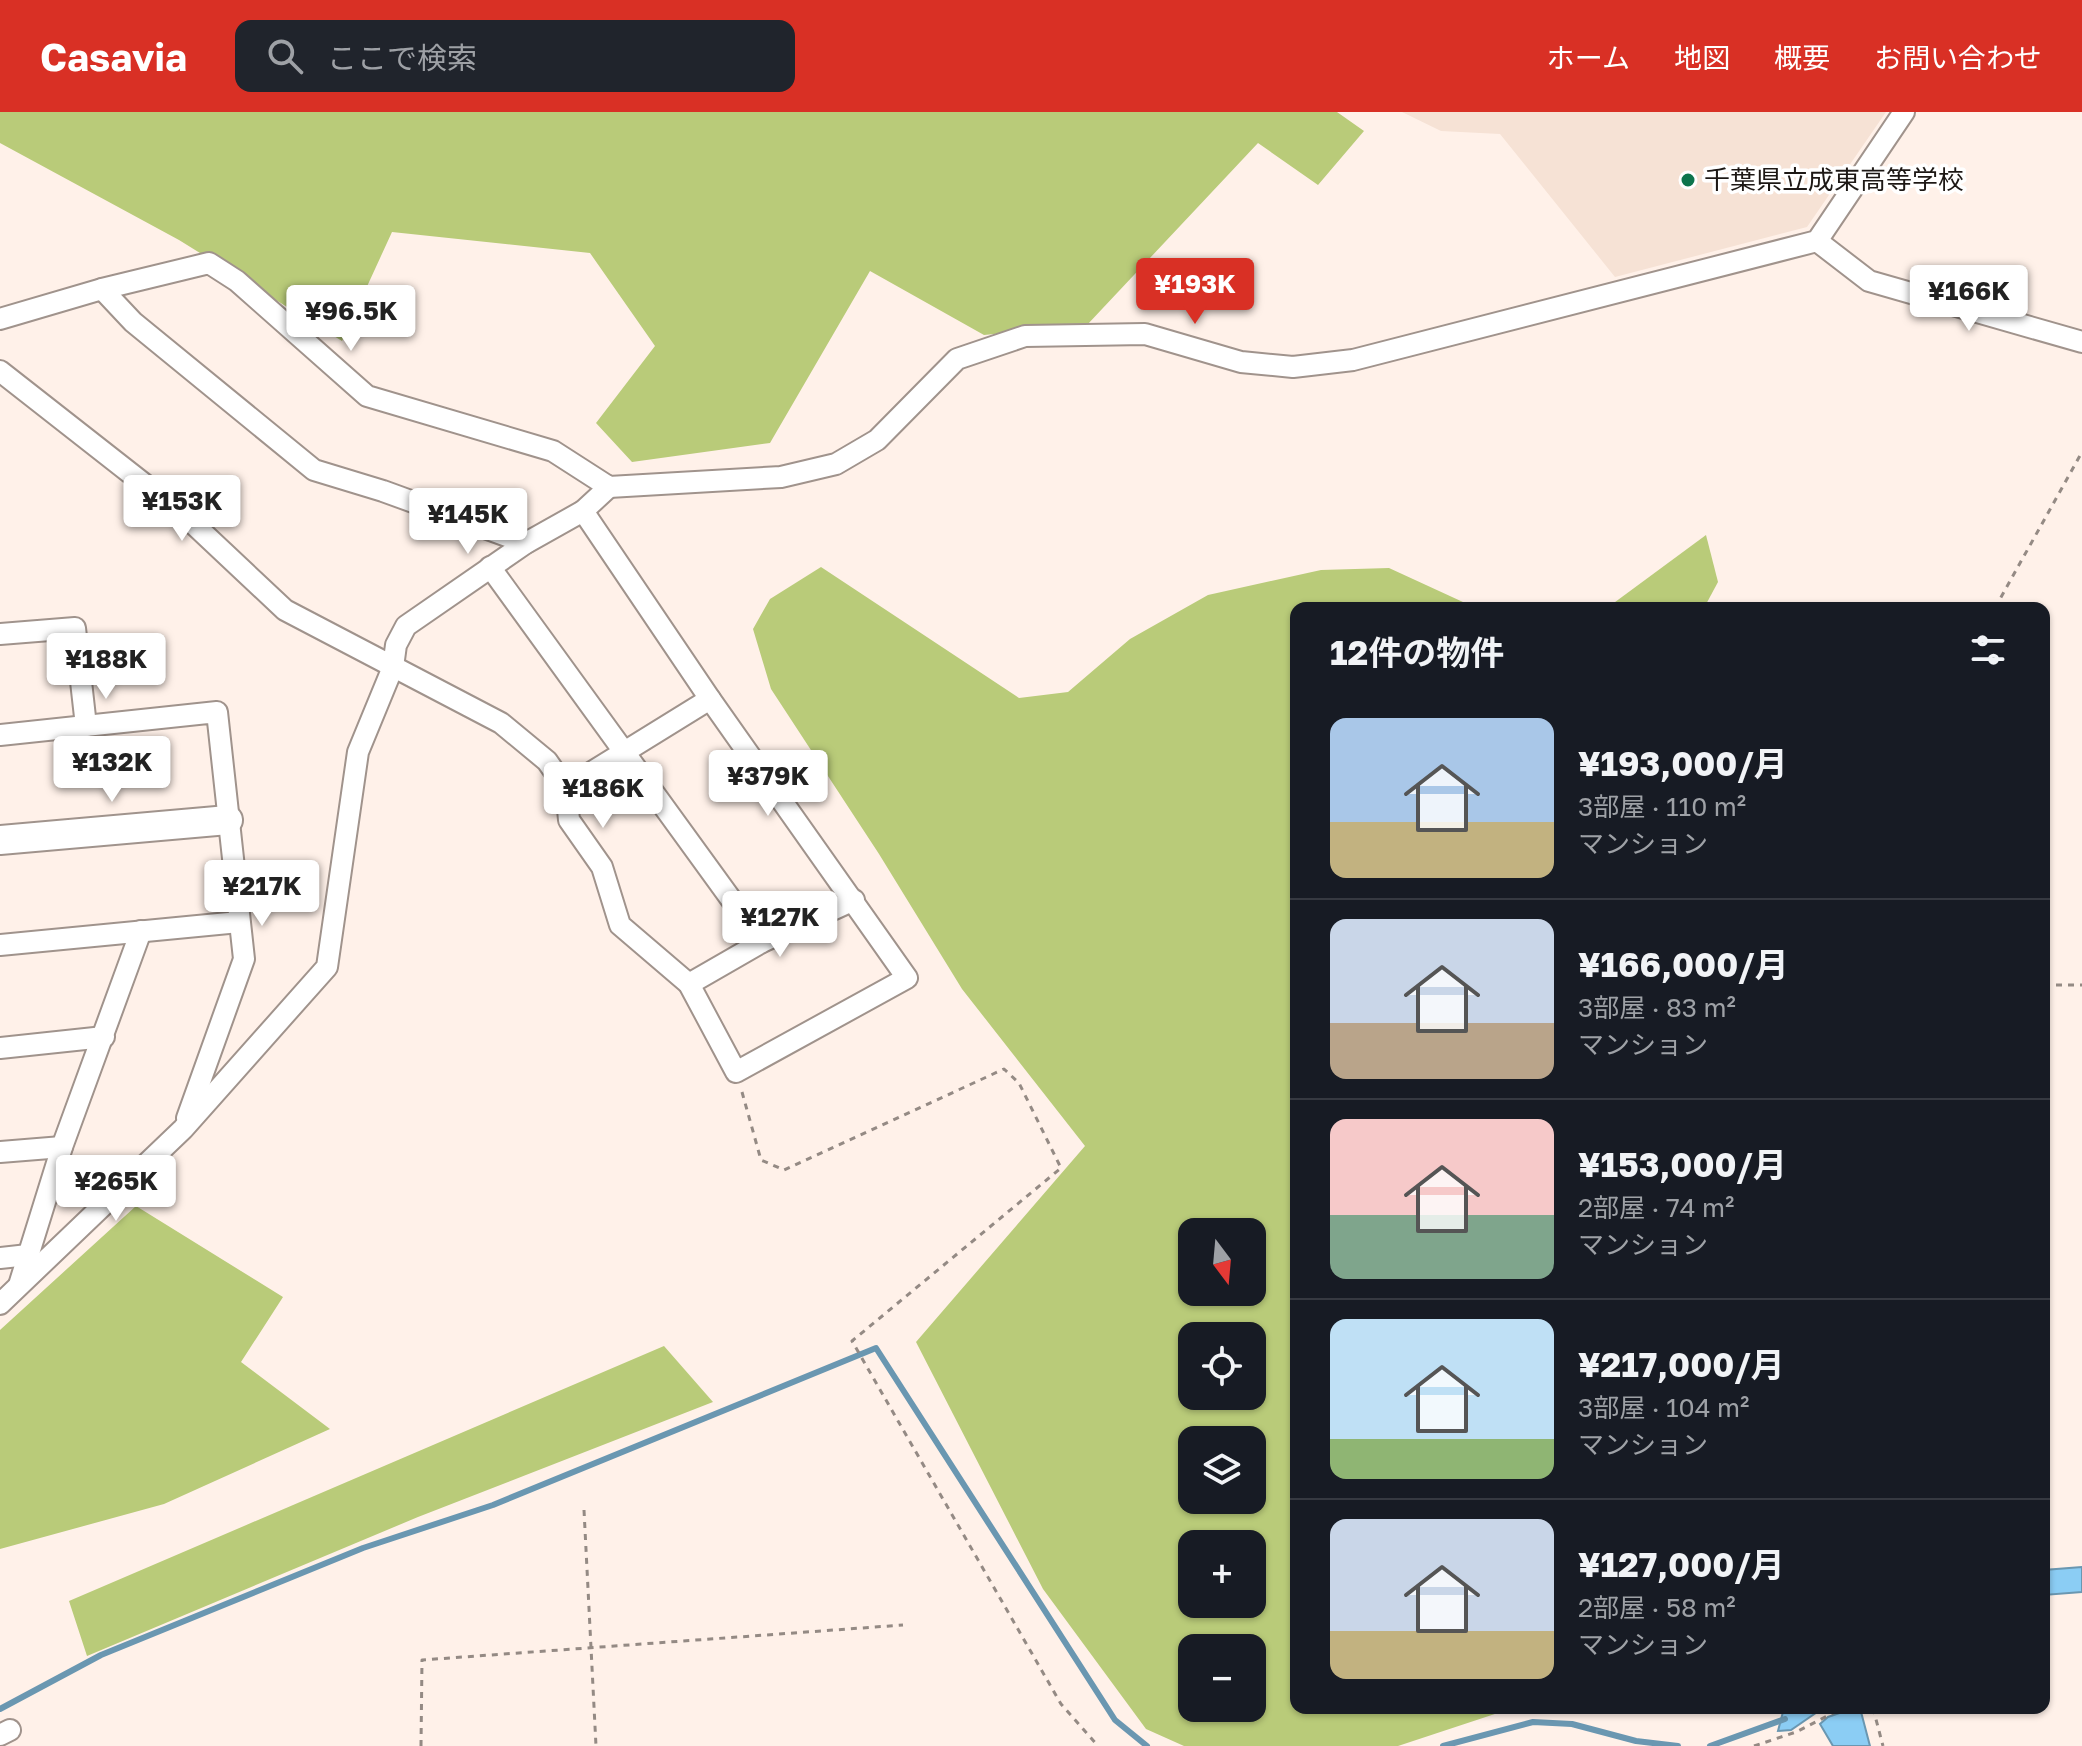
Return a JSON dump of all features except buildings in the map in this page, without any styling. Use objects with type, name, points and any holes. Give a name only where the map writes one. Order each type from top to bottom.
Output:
[{"type":"street","points":[[0,319],[102,289],[209,263],[237,281],[367,396],[553,451],[609,487],[781,477],[836,464],[877,440],[957,359],[1025,336],[1145,334],[1241,362],[1293,367],[1353,360],[1817,241],[1904,112]]},
{"type":"street","points":[[1817,241],[1869,281],[2082,342]]},
{"type":"street","points":[[102,289],[133,322],[314,470],[383,491],[526,543]]},
{"type":"street","points":[[0,371],[185,516],[285,610],[501,723],[547,761],[566,788],[569,820],[602,867],[620,925],[689,984],[736,1072],[907,978],[710,699],[583,511]]},
{"type":"street","points":[[0,1304],[183,1129],[327,967],[358,752],[393,667],[396,645],[406,626],[526,543],[583,511],[609,487]]},
{"type":"street","points":[[490,567],[762,942]]},
{"type":"street","points":[[0,634],[75,628],[86,726]]},
{"type":"street","points":[[566,788],[710,699]]},
{"type":"street","points":[[0,735],[217,712],[244,959],[183,1129]]},
{"type":"street","points":[[0,840],[228,820]]},
{"type":"street","points":[[689,984],[762,942],[854,900]]},
{"type":"street","points":[[0,945],[239,922]]},
{"type":"street","points":[[19,1286],[62,1147],[141,931]]},
{"type":"street","points":[[0,1048],[104,1037]]},
{"type":"street","points":[[0,1152],[62,1147]]},
{"type":"street","points":[[0,1258],[28,1255]]},
{"type":"path","points":[[1997,602],[2082,452]]},
{"type":"path","points":[[2050,985],[2082,985]]},
{"type":"path","points":[[736,1072],[761,1160],[784,1170],[1004,1069],[1019,1083],[1061,1168],[852,1341],[1061,1704],[1098,1746]]},
{"type":"path","points":[[584,1510],[596,1746]]},
{"type":"path","points":[[421,1746],[422,1660],[903,1625]]},
{"type":"path","points":[[1754,1746],[1809,1726],[1832,1714]]},
{"type":"path","points":[[1875,1714],[1883,1746]]},
{"type":"shaded area","name":"千葉県立成東高等学校","points":[[1402,112],[1886,112],[1807,227],[1615,277],[1500,134],[1441,131]]},
{"type":"green space","points":[[0,112],[1337,112],[1364,131],[1318,185],[1258,143],[1087,325],[984,335],[870,271],[770,443],[632,462],[596,423],[655,346],[590,253],[392,232],[342,341],[179,240],[0,143]]},
{"type":"green space","points":[[1706,535],[1718,582],[1707,602],[1615,602]]},
{"type":"green space","points":[[821,567],[1019,698],[1068,692],[1130,639],[1208,595],[1321,570],[1389,568],[1463,602],[1290,602],[1290,1714],[1495,1714],[1398,1746],[1184,1746],[1146,1729],[1043,1589],[916,1342],[1085,1146],[962,989],[879,854],[771,689],[753,629],[770,599]]},
{"type":"green space","points":[[136,1206],[283,1297],[241,1362],[330,1429],[164,1504],[0,1549],[0,1330]]},
{"type":"green space","points":[[664,1346],[713,1402],[418,1517],[87,1656],[69,1601]]},
{"type":"water","points":[[2082,1567],[2082,1592],[2050,1595],[2050,1570]]},
{"type":"water","points":[[1782,1714],[1814,1714],[1791,1730],[1778,1731]]},
{"type":"water","points":[[1862,1714],[1870,1746],[1833,1746],[1820,1724],[1828,1717]]},
{"type":"waterway","points":[[0,1709],[101,1655],[363,1548],[493,1505],[876,1348],[1115,1720],[1147,1746]]},
{"type":"waterway","points":[[1710,1746],[1785,1719]]},
{"type":"waterway","points":[[1443,1746],[1533,1722],[1572,1724],[1636,1741],[1678,1746]]},
{"type":"place","name":"千葉県立成東高等学校","points":[[1688,180]]}]
